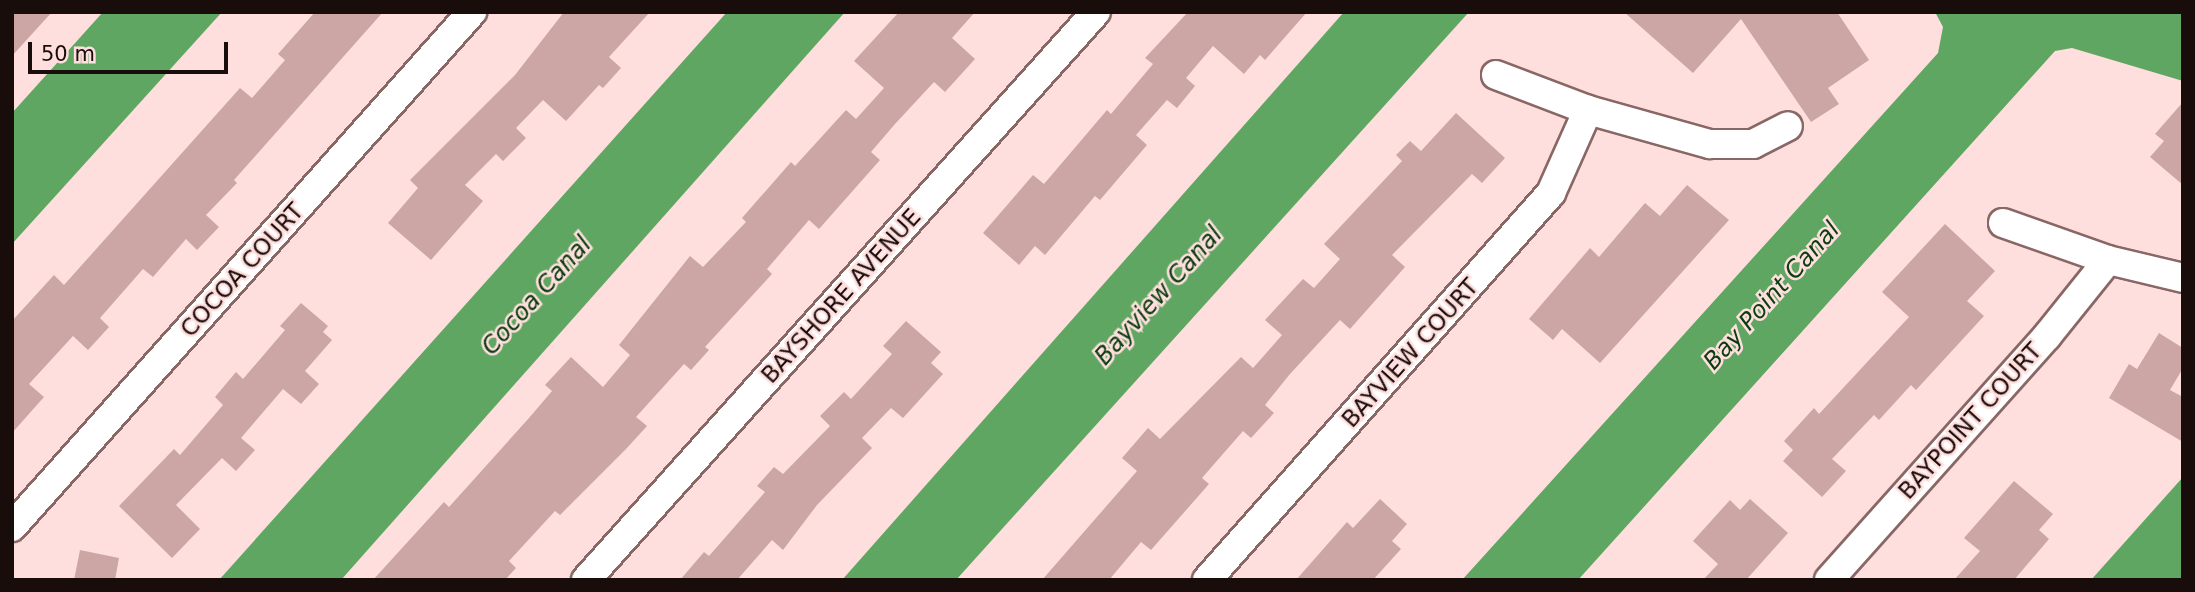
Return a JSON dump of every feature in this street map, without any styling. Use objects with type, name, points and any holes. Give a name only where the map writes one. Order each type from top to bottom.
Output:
[{"type":"street","name":"COCOA COURT","points":[[12,527],[472,12]]},
{"type":"street","name":"BAYSHORE AVENUE","points":[[586,580],[1096,12]]},
{"type":"street","points":[[1496,75],[1588,110],[1725,146],[1765,141],[1788,126]]},
{"type":"street","name":"BAYVIEW COURT","points":[[1207,580],[1551,193],[1588,110]]},
{"type":"street","points":[[2003,223],[2108,260],[2183,278]]},
{"type":"street","name":"BAYPOINT COURT","points":[[1829,580],[2047,336],[2108,260]]},
{"type":"water","points":[[103,12],[222,12],[12,244],[12,113]]},
{"type":"water","name":"Cocoa Canal","points":[[727,12],[845,12],[341,580],[219,580]]},
{"type":"water","name":"Bayview Canal","points":[[1344,12],[1469,12],[956,580],[842,580]]},
{"type":"water","name":"Bay Point Canal","points":[[1935,12],[2183,12],[2183,81],[2072,48],[2055,51],[1578,580],[1462,580],[1938,53],[1943,27]]},
{"type":"water","points":[[2183,477],[2183,580],[2091,580]]},
{"type":"building","points":[[12,12],[52,12],[12,56]]},
{"type":"building","points":[[315,12],[383,12],[234,180],[237,183],[206,215],[219,227],[197,250],[186,239],[153,277],[143,269],[100,318],[109,327],[88,350],[73,336],[29,384],[44,397],[12,433],[12,321],[54,275],[64,285],[240,88],[252,98],[285,60],[278,54]]},
{"type":"building","points":[[564,12],[650,12],[609,57],[621,68],[603,88],[599,85],[566,121],[543,100],[516,128],[526,138],[503,161],[496,154],[465,185],[483,201],[431,260],[388,223],[418,188],[410,180],[515,75]]},
{"type":"building","points":[[899,12],[975,12],[952,38],[975,59],[945,92],[934,82],[895,124],[871,152],[880,160],[819,229],[809,220],[767,269],[772,274],[705,347],[709,350],[691,370],[684,364],[636,417],[647,426],[560,515],[555,511],[509,561],[516,568],[505,580],[373,580],[444,502],[449,507],[529,418],[552,391],[545,385],[571,357],[603,387],[630,355],[619,345],[690,256],[703,267],[746,222],[742,218],[791,162],[795,166],[846,110],[856,119],[884,88],[854,61]]},
{"type":"building","points":[[1188,12],[1307,12],[1265,60],[1260,55],[1244,74],[1213,46],[1186,78],[1195,86],[1177,108],[1167,100],[1136,135],[1147,145],[1100,200],[1095,196],[1045,255],[1035,246],[1019,265],[983,233],[1033,175],[1044,184],[1107,110],[1111,114],[1153,64],[1145,58]]},
{"type":"building","points":[[1624,12],[1837,12],[1869,60],[1828,88],[1839,104],[1811,122],[1741,19],[1693,73]]},
{"type":"building","points":[[2183,102],[2183,185],[2150,157],[2164,141],[2155,134]]},
{"type":"building","points":[[1456,113],[1505,158],[1482,183],[1472,174],[1392,255],[1405,267],[1350,329],[1340,320],[1290,374],[1265,405],[1274,413],[1251,438],[1243,431],[1202,478],[1209,484],[1151,550],[1141,542],[1109,580],[1042,580],[1137,471],[1122,458],[1148,428],[1160,439],[1241,357],[1253,368],[1282,335],[1265,320],[1303,279],[1314,288],[1340,259],[1324,244],[1402,161],[1396,155],[1410,141],[1421,151]]},
{"type":"building","points":[[1687,185],[1729,220],[1600,363],[1562,329],[1553,340],[1529,319],[1590,248],[1599,257],[1645,203],[1660,216]]},
{"type":"building","points":[[1945,224],[1995,271],[1967,301],[1984,316],[1916,390],[1911,385],[1879,420],[1874,415],[1832,459],[1846,471],[1822,497],[1783,461],[1793,450],[1784,441],[1814,408],[1819,414],[1909,317],[1882,292]]},
{"type":"building","points":[[301,303],[328,326],[323,332],[332,340],[305,371],[319,384],[301,404],[283,389],[241,438],[255,450],[236,471],[222,458],[176,505],[200,529],[172,558],[119,506],[174,449],[180,455],[223,405],[215,397],[236,372],[243,379],[285,330],[280,326]]},
{"type":"building","points":[[906,321],[941,352],[931,363],[943,374],[903,418],[891,408],[862,438],[872,448],[817,505],[783,550],[772,540],[737,580],[680,580],[704,552],[709,556],[765,492],[757,486],[774,467],[783,474],[830,426],[820,416],[844,392],[851,399],[892,354],[883,346]]},
{"type":"building","points":[[2159,333],[2183,348],[2183,368],[2170,390],[2183,397],[2183,442],[2109,398],[2129,364],[2137,369]]},
{"type":"building","points":[[2014,481],[2053,514],[2039,530],[2049,539],[2014,580],[1954,580],[1980,551],[1964,538]]},
{"type":"building","points":[[1380,499],[1407,524],[1392,541],[1401,549],[1373,580],[1296,580],[1347,522],[1353,528]]},
{"type":"building","points":[[1750,499],[1788,533],[1746,580],[1703,580],[1718,564],[1693,541],[1730,500],[1740,510]]},
{"type":"building","points":[[80,550],[119,558],[115,580],[74,580]]}]
